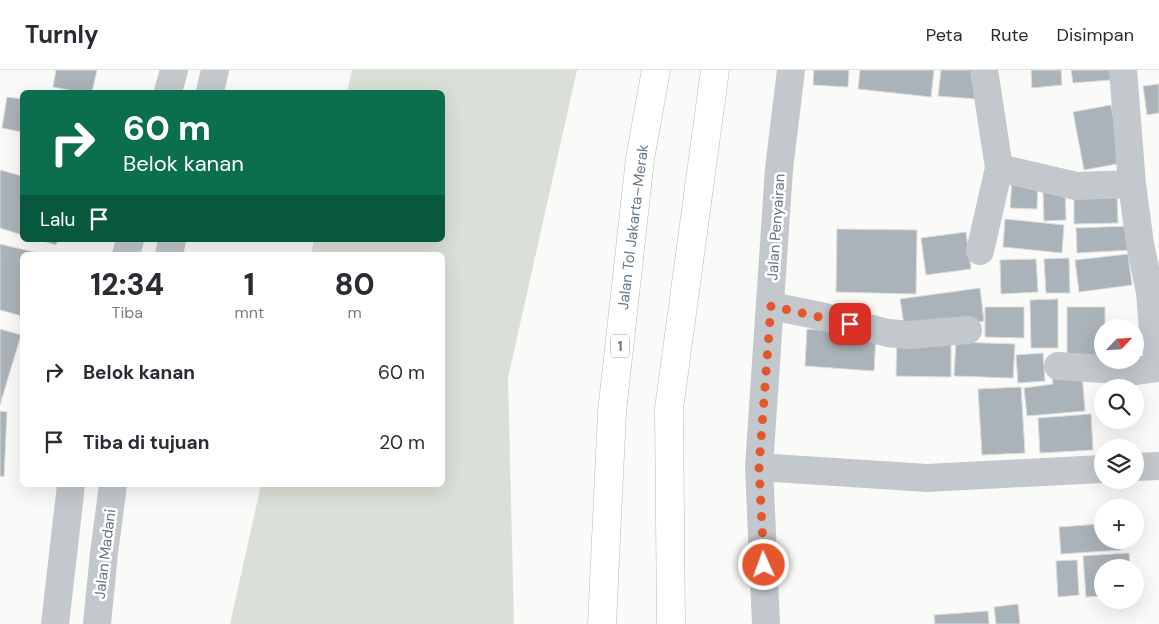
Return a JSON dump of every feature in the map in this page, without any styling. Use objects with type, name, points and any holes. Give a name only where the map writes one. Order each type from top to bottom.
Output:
[{"type":"highway","name":"Jalan Tol Jakarta–Merak","points":[[602,624],[612,412],[640,159],[656,70]]},
{"type":"highway","points":[[671,624],[670,409],[715,70]]},
{"type":"street","points":[[169,90],[174,70]]},
{"type":"street","points":[[210,90],[215,70]]},
{"type":"street","name":"Jalan Penyairan","points":[[766,624],[759,467],[779,169],[791,70]]},
{"type":"street","points":[[980,251],[998,168],[984,70]]},
{"type":"street","points":[[1058,366],[1125,371],[1159,367],[1150,292],[1140,244],[1132,184],[1122,70]]},
{"type":"street","points":[[998,168],[1076,186],[1132,184]]},
{"type":"street","points":[[771,306],[888,333],[909,335],[968,330]]},
{"type":"street","points":[[1144,467],[1159,466]]},
{"type":"street","points":[[759,467],[927,478],[1094,469]]},
{"type":"street","points":[[54,624],[71,487]]},
{"type":"street","name":"Jalan Madani","points":[[97,624],[104,553],[114,487]]},
{"type":"shaded area","points":[[352,70],[577,70],[508,378],[514,624],[230,624],[261,487],[445,487],[445,252],[312,252],[314,242],[445,242],[445,90],[347,90]]},
{"type":"building","points":[[56,70],[97,70],[92,90],[68,90],[53,87]]},
{"type":"building","points":[[814,70],[849,70],[848,87],[813,85]]},
{"type":"building","points":[[860,70],[934,70],[931,97],[858,89]]},
{"type":"building","points":[[941,70],[978,70],[976,99],[938,96]]},
{"type":"building","points":[[1031,70],[1061,70],[1062,85],[1032,88]]},
{"type":"building","points":[[1071,70],[1121,70],[1122,79],[1073,83]]},
{"type":"building","points":[[1159,84],[1159,113],[1147,115],[1143,86]]},
{"type":"building","points":[[7,97],[20,99],[20,132],[2,128]]},
{"type":"building","points":[[1111,105],[1122,163],[1084,170],[1073,112]]},
{"type":"building","points":[[0,170],[20,175],[20,234],[0,228]]},
{"type":"building","points":[[1012,181],[1038,182],[1037,209],[1010,208]]},
{"type":"building","points":[[1043,191],[1065,191],[1066,220],[1044,221]]},
{"type":"building","points":[[1074,195],[1117,195],[1118,223],[1074,224]]},
{"type":"building","points":[[1005,219],[1064,225],[1062,253],[1003,247]]},
{"type":"building","points":[[1130,226],[1131,250],[1077,253],[1076,228]]},
{"type":"building","points":[[837,229],[917,230],[916,294],[836,292]]},
{"type":"building","points":[[966,232],[971,269],[926,275],[921,238]]},
{"type":"building","points":[[46,242],[57,242],[56,245]]},
{"type":"building","points":[[0,244],[34,252],[20,252],[20,315],[0,310]]},
{"type":"building","points":[[1128,254],[1132,285],[1079,292],[1075,260]]},
{"type":"building","points":[[1069,258],[1070,293],[1046,293],[1044,259]]},
{"type":"building","points":[[1036,259],[1038,292],[1001,294],[1000,260]]},
{"type":"building","points":[[980,288],[984,321],[905,331],[900,299]]},
{"type":"building","points":[[1058,299],[1058,348],[1031,348],[1030,300]]},
{"type":"building","points":[[985,307],[1024,307],[1024,338],[985,337]]},
{"type":"building","points":[[1067,307],[1105,307],[1105,319],[1094,319],[1094,356],[1067,356]]},
{"type":"building","points":[[0,329],[20,335],[20,338],[0,405]]},
{"type":"building","points":[[807,329],[876,334],[874,371],[805,366]]},
{"type":"building","points":[[897,340],[951,341],[951,377],[896,376]]},
{"type":"building","points":[[956,342],[1015,344],[1013,378],[954,376]]},
{"type":"building","points":[[1043,353],[1045,381],[1018,383],[1016,355]]},
{"type":"building","points":[[1082,373],[1085,411],[1027,416],[1024,388],[1053,384],[1052,375]]},
{"type":"building","points":[[1021,387],[1025,453],[982,455],[978,389]]},
{"type":"building","points":[[0,411],[7,412],[4,477],[0,476]]},
{"type":"building","points":[[1091,414],[1093,450],[1040,453],[1038,418]]},
{"type":"building","points":[[1094,525],[1094,549],[1121,550],[1061,554],[1059,527]]},
{"type":"building","points":[[1129,553],[1129,559],[1094,559],[1094,596],[1086,597],[1083,556]]},
{"type":"building","points":[[1077,560],[1079,595],[1058,597],[1056,561]]},
{"type":"building","points":[[1018,604],[1020,624],[996,624],[994,607]]},
{"type":"building","points":[[988,611],[989,624],[935,624],[934,615]]},
{"type":"route","points":[[764,565],[759,467],[771,306],[850,324]]}]
